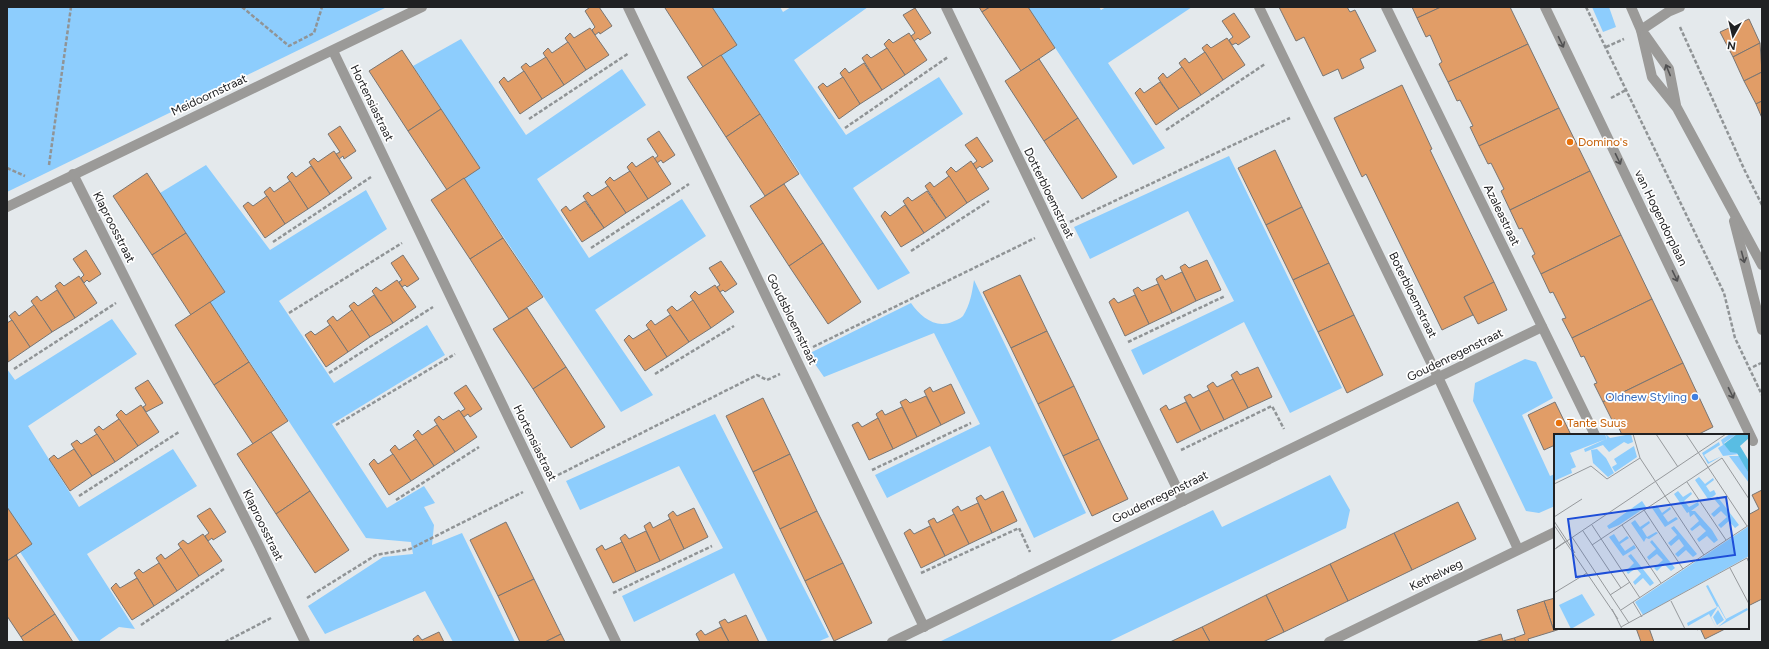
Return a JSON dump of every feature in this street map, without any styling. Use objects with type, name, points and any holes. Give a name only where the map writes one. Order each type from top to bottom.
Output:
[{"type":"street","name":"Meidoornstraat","points":[[7,206],[422,7]]},
{"type":"street","name":"Goudsbloemstraat","points":[[628,7],[924,627]]},
{"type":"street","name":"Dotterbloemstraat","points":[[946,7],[1183,501]]},
{"type":"street","name":"Boterbloemstraat","points":[[1259,7],[1438,377],[1518,549]]},
{"type":"street","name":"Azaleastraat","points":[[1386,7],[1595,434]]},
{"type":"street","name":"van Hogendorplaan","points":[[1545,7],[1754,440]]},
{"type":"street","points":[[1630,7],[1641,30],[1669,69],[1676,108]]},
{"type":"street","points":[[1641,30],[1676,9]]},
{"type":"street","points":[[1641,30],[1652,77],[1676,108],[1762,265]]},
{"type":"street","name":"Hortensiastraat","points":[[333,51],[616,642]]},
{"type":"street","name":"Klaproosstraat","points":[[73,174],[197,420],[305,642]]},
{"type":"street","points":[[1730,206],[1762,330]]},
{"type":"street","name":"Goudenregenstraat","points":[[892,642],[1542,327]]},
{"type":"street","name":"Kethelweg","points":[[1329,642],[1554,532]]},
{"type":"path","points":[[57,182],[49,164],[71,7]]},
{"type":"path","points":[[242,7],[288,46],[314,33],[322,7]]},
{"type":"path","name":"van Hogendorplaan","points":[[1586,7],[1724,293],[1735,338],[1762,395]]},
{"type":"path","points":[[1676,9],[1745,171],[1762,205]]},
{"type":"path","points":[[529,119],[645,42]]},
{"type":"path","points":[[845,128],[965,46]]},
{"type":"path","points":[[1166,130],[1281,53]]},
{"type":"path","points":[[225,642],[289,609],[376,555],[410,549],[757,375],[767,380],[794,367],[795,355],[1053,230],[1309,110]]},
{"type":"path","points":[[273,242],[388,166]]},
{"type":"path","points":[[591,248],[707,172]]},
{"type":"path","points":[[911,251],[989,201]]},
{"type":"path","points":[[289,313],[402,243]]},
{"type":"path","points":[[14,369],[133,293]]},
{"type":"path","points":[[1111,350],[1225,296]]},
{"type":"path","points":[[329,373],[450,297]]},
{"type":"path","points":[[655,374],[734,326]]},
{"type":"path","points":[[336,426],[456,354]]},
{"type":"path","points":[[1753,367],[1761,363]]},
{"type":"path","points":[[1163,459],[1272,406],[1293,448]]},
{"type":"path","points":[[78,496],[197,420]]},
{"type":"path","points":[[853,478],[971,423]]},
{"type":"path","points":[[396,500],[479,446]]},
{"type":"path","points":[[902,582],[1019,528],[1039,571]]},
{"type":"path","points":[[597,600],[712,546]]},
{"type":"path","points":[[141,625],[224,569]]},
{"type":"shaded area","points":[[7,7],[387,7],[7,192]]},
{"type":"shaded area","points":[[712,7],[780,7],[783,12],[791,7],[868,7],[794,60],[846,135],[939,77],[963,114],[853,188],[910,273],[878,290],[721,55],[737,45]]},
{"type":"shaded area","points":[[1028,7],[1099,7],[1101,10],[1106,7],[1192,7],[1108,63],[1165,148],[1133,165]]},
{"type":"shaded area","points":[[1592,7],[1609,7],[1616,27],[1603,32]]},
{"type":"shaded area","points":[[461,39],[526,135],[622,69],[646,105],[537,179],[589,258],[682,199],[706,236],[595,310],[653,395],[621,412],[464,178],[480,168],[413,66]]},
{"type":"shaded area","points":[[1229,156],[1342,388],[1290,413],[1244,322],[1143,375],[1131,350],[1234,301],[1188,211],[1090,259],[1074,227]]},
{"type":"shaded area","points":[[206,165],[270,250],[366,190],[387,229],[279,301],[334,383],[427,325],[445,355],[332,424],[387,508],[424,486],[435,503],[424,507],[434,525],[432,545],[462,533],[515,642],[453,642],[425,591],[325,634],[308,606],[383,557],[413,554],[411,542],[366,538],[210,302],[225,292],[160,193]]},
{"type":"shaded area","points":[[974,280],[1086,513],[1034,538],[990,446],[887,498],[875,475],[980,424],[934,333],[824,377],[808,354],[911,303],[923,317],[940,324],[946,324],[959,319],[963,316],[967,308]]},
{"type":"shaded area","points":[[112,319],[137,354],[28,426],[79,507],[173,449],[197,486],[87,554],[135,629],[119,627],[100,640],[100,642],[80,642],[20,552],[32,544],[7,507],[7,369],[15,380]]},
{"type":"shaded area","points":[[1525,359],[1536,362],[1553,398],[1522,415],[1550,476],[1554,474],[1554,506],[1539,513],[1526,511],[1473,401],[1475,383]]},
{"type":"shaded area","points":[[715,414],[829,637],[817,642],[768,642],[734,573],[634,622],[622,596],[723,548],[679,466],[580,510],[566,481]]},
{"type":"shaded area","points":[[1330,475],[1350,510],[1346,528],[1108,642],[939,642],[1213,510],[1222,527]]},
{"type":"building","points":[[590,7],[599,7],[612,26],[600,34],[599,32],[595,35],[592,30],[595,27],[585,11]]},
{"type":"building","points":[[712,7],[737,45],[703,67],[665,8]]},
{"type":"building","points":[[979,7],[990,7],[982,12]]},
{"type":"building","points":[[990,7],[1028,7],[1055,48],[1021,71],[982,12]]},
{"type":"building","points":[[1279,7],[1347,7],[1350,12],[1355,10],[1376,51],[1360,59],[1364,68],[1342,79],[1338,69],[1323,76],[1304,37],[1296,41]]},
{"type":"building","points":[[1412,7],[1441,7],[1417,18]]},
{"type":"building","points":[[1441,7],[1510,7],[1528,44],[1448,82],[1439,64],[1442,62],[1430,35],[1426,37],[1417,18]]},
{"type":"building","points":[[915,8],[931,33],[920,40],[918,38],[914,41],[911,36],[915,33],[903,15]]},
{"type":"building","points":[[1234,13],[1250,37],[1238,45],[1236,43],[1232,45],[1229,40],[1233,37],[1222,21]]},
{"type":"building","points":[[1749,19],[1760,43],[1733,57],[1720,32]]},
{"type":"building","points":[[590,28],[609,55],[586,70],[565,38],[570,33],[574,38]]},
{"type":"building","points":[[909,33],[927,60],[905,75],[884,44],[889,39],[893,43]]},
{"type":"building","points":[[1227,38],[1245,65],[1223,80],[1202,48],[1207,44],[1211,48]]},
{"type":"building","points":[[568,42],[586,70],[564,85],[543,53],[548,48],[552,53]]},
{"type":"building","points":[[1760,43],[1762,72],[1744,81],[1733,57]]},
{"type":"building","points":[[1528,44],[1559,108],[1479,146],[1470,127],[1473,126],[1460,100],[1457,101],[1448,82]]},
{"type":"building","points":[[887,48],[905,75],[882,90],[862,58],[867,54],[871,58]]},
{"type":"building","points":[[402,50],[441,109],[408,131],[369,71]]},
{"type":"building","points":[[1205,52],[1223,80],[1201,95],[1179,63],[1185,58],[1189,63]]},
{"type":"building","points":[[721,55],[760,114],[726,137],[687,77]]},
{"type":"building","points":[[546,57],[564,85],[542,99],[521,67],[526,63],[530,67]]},
{"type":"building","points":[[1039,59],[1078,118],[1044,141],[1005,81]]},
{"type":"building","points":[[864,63],[882,90],[860,104],[840,73],[845,68],[849,73]]},
{"type":"building","points":[[1182,67],[1201,95],[1179,109],[1158,78],[1163,73],[1167,78]]},
{"type":"building","points":[[524,71],[542,99],[520,114],[499,82],[504,77],[508,82]]},
{"type":"building","points":[[1762,72],[1762,101],[1756,104],[1744,81]]},
{"type":"building","points":[[843,77],[860,104],[839,119],[818,87],[823,83],[827,87]]},
{"type":"building","points":[[1160,82],[1179,109],[1156,125],[1135,93],[1140,88],[1144,93]]},
{"type":"building","points":[[1402,85],[1432,149],[1430,150],[1494,282],[1464,297],[1473,315],[1442,330],[1366,174],[1362,177],[1334,118]]},
{"type":"building","points":[[1762,101],[1762,118],[1756,104]]},
{"type":"building","points":[[1559,108],[1590,171],[1510,210],[1501,191],[1504,189],[1491,163],[1488,164],[1479,146]]},
{"type":"building","points":[[441,109],[480,168],[447,190],[408,131]]},
{"type":"building","points":[[760,114],[799,174],[765,196],[726,137]]},
{"type":"building","points":[[1078,118],[1117,177],[1082,199],[1044,141]]},
{"type":"building","points":[[340,126],[356,151],[344,159],[343,156],[339,159],[336,154],[340,152],[328,134]]},
{"type":"building","points":[[659,131],[675,155],[663,163],[661,160],[657,163],[654,159],[658,156],[647,139]]},
{"type":"building","points":[[977,137],[993,161],[982,168],[980,166],[976,169],[973,164],[977,161],[965,145]]},
{"type":"building","points":[[1275,150],[1302,207],[1266,225],[1238,168]]},
{"type":"building","points":[[334,151],[352,178],[330,194],[309,162],[314,158],[318,162]]},
{"type":"building","points":[[653,156],[671,184],[648,199],[627,167],[632,162],[636,167]]},
{"type":"building","points":[[971,161],[989,189],[967,203],[946,172],[951,167],[956,172]]},
{"type":"building","points":[[311,166],[330,194],[308,209],[287,177],[292,172],[296,177]]},
{"type":"building","points":[[630,171],[648,199],[626,213],[605,182],[610,177],[614,181]]},
{"type":"building","points":[[1590,171],[1621,235],[1541,274],[1532,256],[1535,254],[1522,228],[1519,229],[1510,210]]},
{"type":"building","points":[[147,173],[186,233],[152,255],[113,196]]},
{"type":"building","points":[[949,176],[967,203],[946,218],[925,186],[930,182],[934,187]]},
{"type":"building","points":[[464,178],[503,238],[470,259],[431,200]]},
{"type":"building","points":[[290,181],[308,209],[285,224],[264,192],[270,187],[274,192]]},
{"type":"building","points":[[784,184],[823,243],[789,266],[750,206]]},
{"type":"building","points":[[608,186],[626,213],[604,228],[583,196],[588,192],[592,196]]},
{"type":"building","points":[[927,191],[946,218],[924,233],[903,201],[908,197],[912,201]]},
{"type":"building","points":[[267,196],[285,224],[265,238],[243,206],[248,202],[253,206]]},
{"type":"building","points":[[585,201],[604,228],[582,242],[561,210],[566,206],[570,211]]},
{"type":"building","points":[[905,205],[924,233],[901,247],[881,216],[885,211],[890,216]]},
{"type":"building","points":[[1302,207],[1329,263],[1293,280],[1266,225]]},
{"type":"building","points":[[186,233],[225,292],[191,315],[152,255]]},
{"type":"building","points":[[1621,235],[1652,299],[1572,338],[1562,319],[1566,318],[1553,292],[1550,293],[1541,274]]},
{"type":"building","points":[[503,238],[543,297],[509,319],[470,259]]},
{"type":"building","points":[[823,243],[861,302],[828,324],[789,266]]},
{"type":"building","points":[[86,250],[101,274],[89,282],[87,280],[84,283],[81,278],[84,275],[73,259]]},
{"type":"building","points":[[403,255],[419,279],[407,287],[405,285],[402,287],[399,282],[402,280],[391,263]]},
{"type":"building","points":[[1207,260],[1221,290],[1196,301],[1180,267],[1185,264],[1189,268]]},
{"type":"building","points":[[721,261],[737,284],[725,292],[723,290],[720,292],[717,287],[720,285],[709,268]]},
{"type":"building","points":[[1329,263],[1354,315],[1318,332],[1293,280]]},
{"type":"building","points":[[1182,272],[1196,301],[1172,313],[1156,279],[1162,275],[1165,280]]},
{"type":"building","points":[[1020,275],[1047,331],[1011,348],[983,292]]},
{"type":"building","points":[[79,276],[97,303],[75,318],[55,286],[60,282],[64,286]]},
{"type":"building","points":[[397,280],[416,307],[393,323],[372,291],[376,287],[381,291]]},
{"type":"building","points":[[1494,282],[1507,310],[1478,324],[1464,297]]},
{"type":"building","points":[[1158,284],[1172,313],[1149,324],[1133,290],[1138,287],[1142,291]]},
{"type":"building","points":[[715,285],[734,312],[711,328],[690,296],[695,291],[699,295]]},
{"type":"building","points":[[57,290],[75,318],[52,332],[31,301],[37,296],[41,301]]},
{"type":"building","points":[[374,295],[393,323],[370,337],[349,306],[354,302],[358,306]]},
{"type":"building","points":[[1135,295],[1149,324],[1125,336],[1109,302],[1114,298],[1118,303]]},
{"type":"building","points":[[1652,299],[1683,363],[1603,402],[1594,384],[1597,383],[1584,356],[1581,357],[1572,338]]},
{"type":"building","points":[[693,300],[711,328],[689,342],[667,310],[672,306],[677,311]]},
{"type":"building","points":[[210,302],[249,362],[214,385],[175,325]]},
{"type":"building","points":[[34,305],[52,332],[30,347],[9,316],[15,311],[19,316]]},
{"type":"building","points":[[527,308],[566,367],[533,389],[493,329]]},
{"type":"building","points":[[352,310],[370,337],[348,352],[327,321],[333,316],[337,321]]},
{"type":"building","points":[[670,315],[689,342],[667,357],[646,325],[651,320],[655,325]]},
{"type":"building","points":[[1354,315],[1383,375],[1347,393],[1318,332]]},
{"type":"building","points":[[12,320],[30,347],[8,362],[7,323]]},
{"type":"building","points":[[330,325],[348,352],[326,367],[305,335],[311,331],[315,335]]},
{"type":"building","points":[[649,329],[667,357],[645,371],[624,340],[629,335],[633,339]]},
{"type":"building","points":[[1047,331],[1074,386],[1038,404],[1011,348]]},
{"type":"building","points":[[249,362],[288,421],[253,444],[214,385]]},
{"type":"building","points":[[1683,363],[1713,427],[1699,434],[1622,434],[1615,419],[1612,420],[1603,402]]},
{"type":"building","points":[[566,367],[605,427],[571,448],[533,389]]},
{"type":"building","points":[[1258,367],[1272,397],[1248,408],[1231,375],[1237,371],[1240,375]]},
{"type":"building","points":[[1233,379],[1248,408],[1224,420],[1207,386],[1213,382],[1217,387]]},
{"type":"building","points":[[148,380],[163,403],[146,412],[143,407],[146,405],[135,388]]},
{"type":"building","points":[[951,384],[965,413],[941,425],[924,391],[930,387],[933,392]]},
{"type":"building","points":[[466,385],[482,409],[470,417],[468,414],[464,417],[460,412],[465,409],[454,393]]},
{"type":"building","points":[[1074,386],[1099,439],[1063,456],[1038,404]]},
{"type":"building","points":[[1209,390],[1224,420],[1201,431],[1184,397],[1190,394],[1193,398]]},
{"type":"building","points":[[926,396],[941,425],[917,437],[900,402],[906,399],[910,403]]},
{"type":"building","points":[[763,398],[790,454],[753,472],[726,416]]},
{"type":"building","points":[[1186,402],[1201,431],[1177,443],[1160,409],[1166,405],[1169,410]]},
{"type":"building","points":[[1555,402],[1571,434],[1554,434],[1554,445],[1544,450],[1528,415]]},
{"type":"building","points":[[141,405],[159,432],[138,446],[116,415],[121,410],[126,415]]},
{"type":"building","points":[[902,407],[917,437],[893,449],[876,414],[882,410],[885,415]]},
{"type":"building","points":[[459,410],[477,437],[455,452],[434,420],[439,416],[443,420]]},
{"type":"building","points":[[878,418],[893,449],[869,460],[852,425],[858,422],[862,427]]},
{"type":"building","points":[[119,419],[138,446],[115,462],[94,430],[99,426],[103,430]]},
{"type":"building","points":[[437,425],[455,452],[434,466],[413,435],[418,430],[422,435]]},
{"type":"building","points":[[271,432],[310,491],[276,514],[237,454]]},
{"type":"building","points":[[97,434],[115,462],[92,476],[71,444],[77,440],[81,444]]},
{"type":"building","points":[[416,439],[434,466],[411,481],[390,450],[395,445],[399,450]]},
{"type":"building","points":[[1099,439],[1128,499],[1092,516],[1063,456]]},
{"type":"building","points":[[74,449],[92,476],[70,491],[49,459],[54,455],[58,459]]},
{"type":"building","points":[[393,454],[411,481],[389,495],[369,464],[374,459],[378,464]]},
{"type":"building","points":[[790,454],[817,511],[780,529],[753,472]]},
{"type":"building","points":[[1762,490],[1762,599],[1749,606],[1749,514],[1759,509],[1752,495]]},
{"type":"building","points":[[310,491],[349,550],[315,573],[276,514]]},
{"type":"building","points":[[1003,491],[1017,521],[992,533],[976,498],[981,495],[985,500]]},
{"type":"building","points":[[1458,502],[1476,539],[1412,570],[1394,533]]},
{"type":"building","points":[[978,503],[992,533],[969,544],[952,510],[958,506],[961,511]]},
{"type":"building","points":[[7,507],[32,544],[7,561]]},
{"type":"building","points":[[210,508],[226,532],[213,540],[212,538],[208,541],[205,536],[209,533],[197,516]]},
{"type":"building","points":[[694,508],[708,537],[684,549],[668,515],[673,511],[677,516]]},
{"type":"building","points":[[817,511],[843,563],[805,581],[780,529]]},
{"type":"building","points":[[954,514],[969,544],[945,556],[928,521],[934,518],[937,523]]},
{"type":"building","points":[[670,519],[684,549],[660,561],[644,526],[650,522],[653,528]]},
{"type":"building","points":[[506,522],[534,579],[498,596],[470,540]]},
{"type":"building","points":[[930,526],[945,556],[921,568],[904,533],[910,529],[914,534]]},
{"type":"building","points":[[646,531],[660,561],[636,572],[620,538],[625,534],[629,539]]},
{"type":"building","points":[[1394,533],[1412,570],[1348,601],[1330,564]]},
{"type":"building","points":[[203,534],[222,561],[199,576],[178,544],[183,540],[188,544]]},
{"type":"building","points":[[622,542],[636,572],[613,583],[596,549],[602,545],[605,550]]},
{"type":"building","points":[[181,548],[199,576],[177,591],[156,558],[161,554],[165,559]]},
{"type":"building","points":[[16,555],[55,614],[21,637],[7,616],[7,561]]},
{"type":"building","points":[[159,563],[177,591],[154,606],[134,573],[139,569],[143,573]]},
{"type":"building","points":[[843,563],[872,623],[834,641],[805,581]]},
{"type":"building","points":[[1330,564],[1348,601],[1284,632],[1266,595]]},
{"type":"building","points":[[137,578],[154,606],[132,620],[111,588],[116,583],[120,588]]},
{"type":"building","points":[[534,579],[561,634],[545,642],[520,642],[498,596]]},
{"type":"building","points":[[1266,595],[1284,632],[1263,642],[1210,642],[1202,627]]},
{"type":"building","points":[[1554,598],[1554,629],[1560,629],[1554,631],[1544,601]]},
{"type":"building","points":[[1544,601],[1554,631],[1528,639],[1529,642],[1516,642],[1514,638],[1525,634],[1517,610]]},
{"type":"building","points":[[55,614],[73,642],[24,642],[21,637]]},
{"type":"building","points":[[746,615],[759,642],[729,642],[719,622],[725,619],[728,623]]},
{"type":"building","points":[[721,627],[729,642],[700,642],[696,634],[701,630],[705,635]]},
{"type":"building","points":[[1202,627],[1210,642],[1170,642]]},
{"type":"building","points":[[1636,629],[1649,629],[1654,642],[1641,642]]},
{"type":"building","points":[[1700,629],[1725,629],[1705,639]]},
{"type":"building","points":[[439,632],[444,642],[414,642],[413,639],[418,635],[422,640]]},
{"type":"building","points":[[561,634],[565,642],[545,642]]},
{"type":"building","points":[[1501,634],[1503,641],[1514,638],[1516,642],[1475,642]]},
{"type":"place","name":"Domino's","points":[[1570,142]]},
{"type":"place","name":"Oldnew Styling","points":[[1695,397]]},
{"type":"place","name":"Tante Suus","points":[[1559,423]]}]
